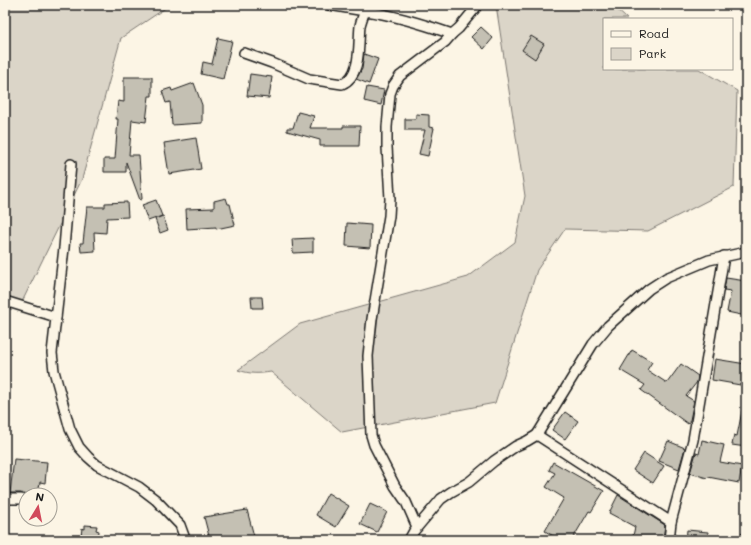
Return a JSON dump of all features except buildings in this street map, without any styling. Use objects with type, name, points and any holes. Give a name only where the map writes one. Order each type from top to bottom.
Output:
[{"type":"street","points":[[329,5],[389,15],[424,24],[452,34]]},
{"type":"street","points":[[417,527],[406,502],[395,486],[374,445],[371,435],[368,356],[372,319],[389,216],[390,199],[387,127],[390,94],[393,86],[400,76],[444,42],[459,28],[478,5]]},
{"type":"street","points":[[244,53],[309,78],[342,84],[347,82],[356,66],[360,25],[365,11]]},
{"type":"street","points":[[71,164],[64,248],[52,353],[54,371],[70,428],[79,448],[97,465],[138,487],[156,500],[180,525],[184,540]]},
{"type":"street","points":[[408,540],[441,499],[469,482],[494,461],[536,434],[594,344],[608,326],[649,289],[666,278],[709,260],[746,252]]},
{"type":"street","points":[[669,540],[671,522],[693,440],[724,256]]},
{"type":"street","points":[[5,302],[56,317]]},
{"type":"street","points":[[536,434],[671,522]]},
{"type":"street","points":[[5,499],[18,499]]},
{"type":"green space","points":[[5,5],[170,5],[121,38],[82,179],[20,306],[5,311]]},
{"type":"green space","points":[[496,5],[612,5],[626,18],[603,18],[603,70],[701,70],[737,91],[734,187],[648,231],[565,229],[537,270],[495,403],[342,432],[271,372],[254,373],[238,370],[300,324],[468,277],[515,242],[525,196]]}]
